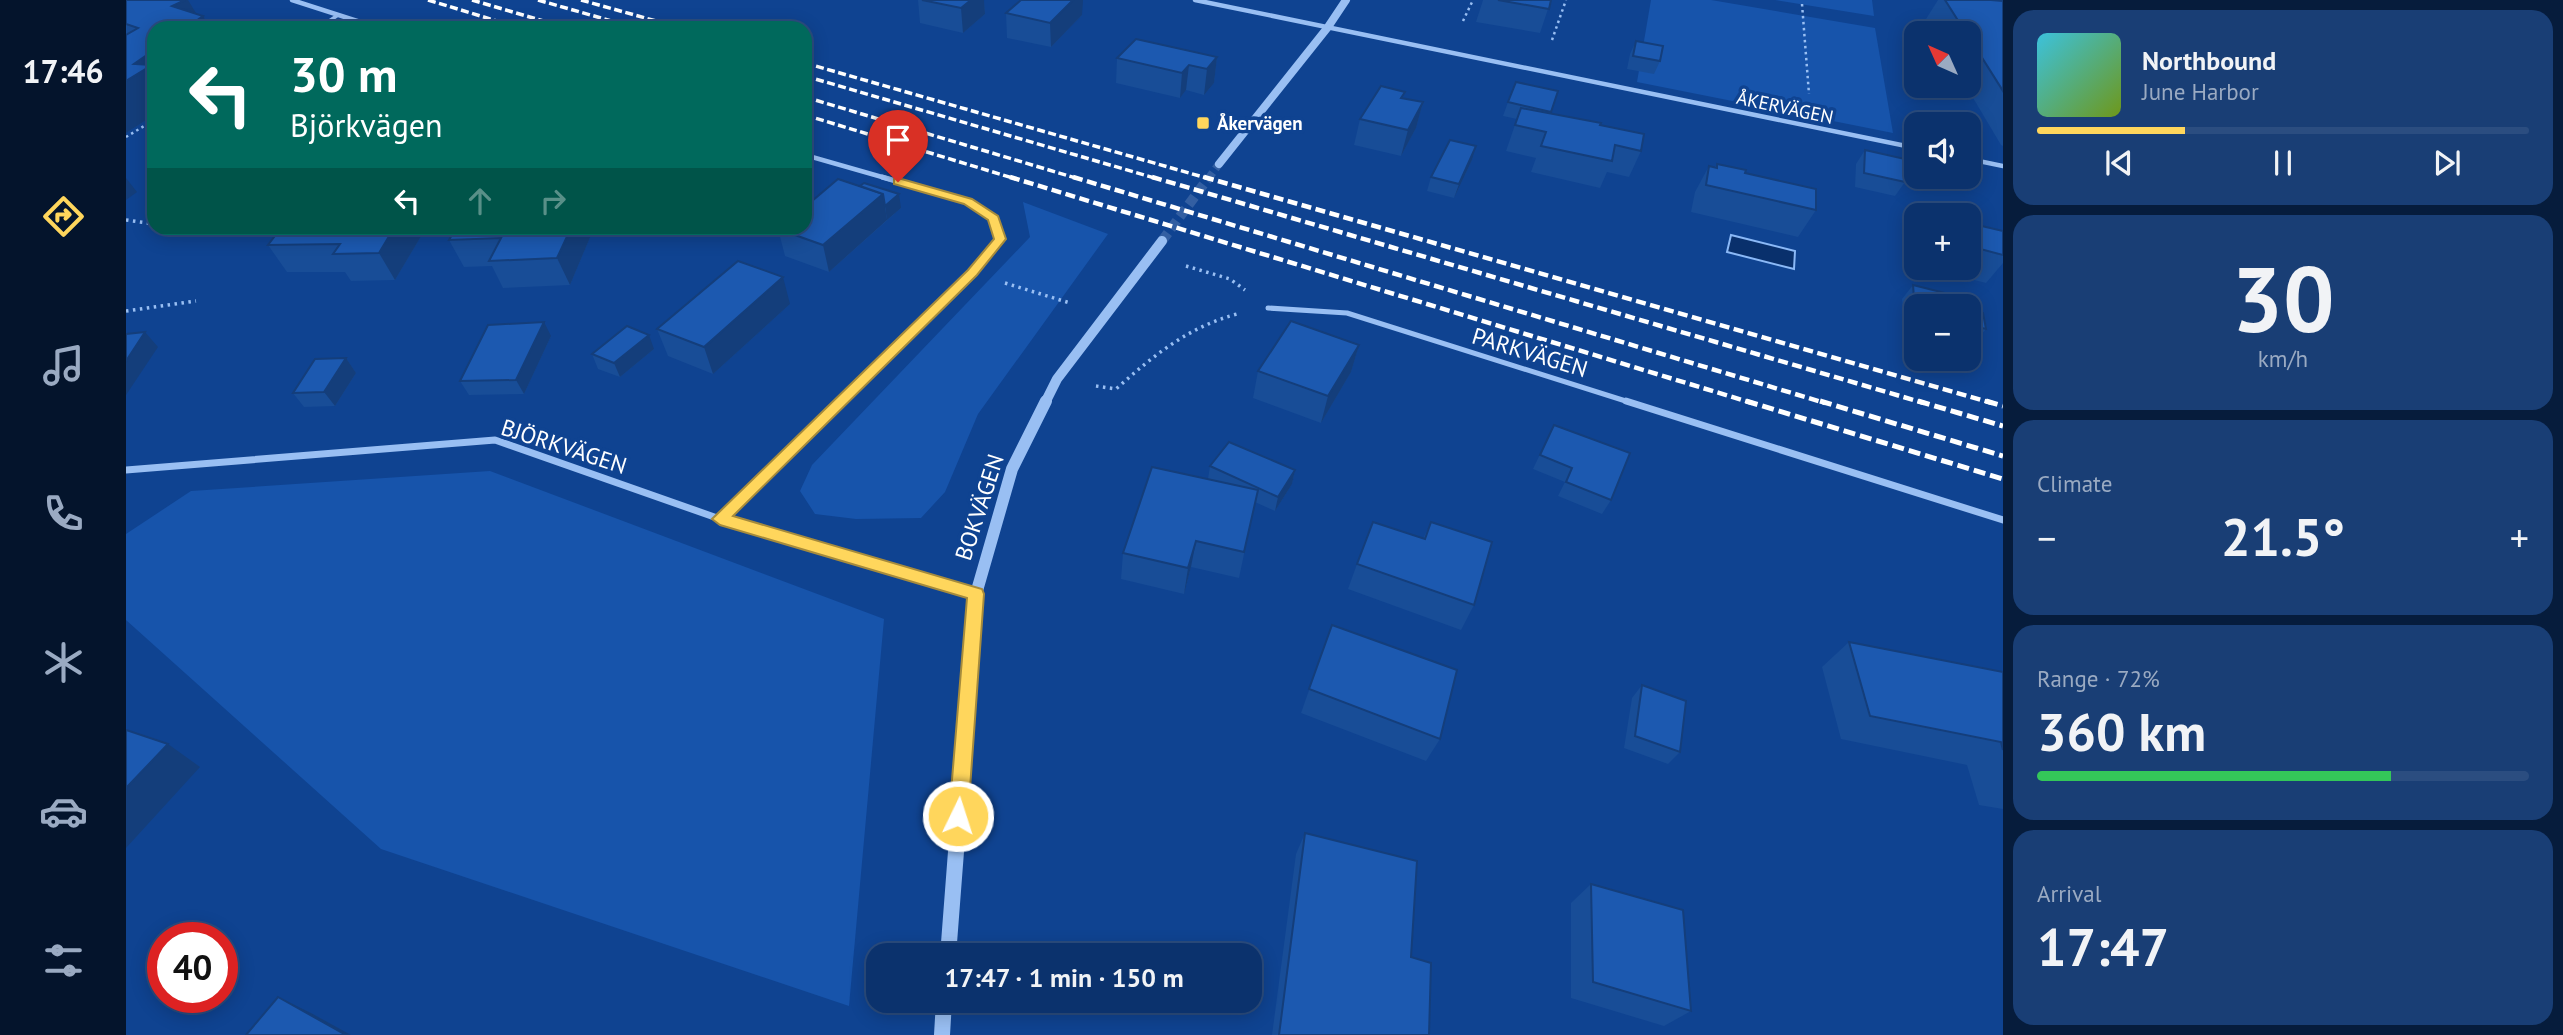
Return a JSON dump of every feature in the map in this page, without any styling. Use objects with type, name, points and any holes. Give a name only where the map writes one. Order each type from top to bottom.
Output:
[{"type":"street","points":[[292,0],[357,21]]},
{"type":"street","name":"ÅKERVÄGEN","points":[[1195,0],[1904,146]]},
{"type":"street","points":[[1219,164],[1328,27],[1346,0]]},
{"type":"street","points":[[720,519],[972,273],[1000,239],[993,218],[968,202],[812,157]]},
{"type":"street","points":[[1981,161],[2003,166]]},
{"type":"street","name":"BOKVÄGEN","points":[[949,943],[976,594],[1012,469],[1057,379],[1105,313],[1163,241]]},
{"type":"street","name":"PARKVÄGEN","points":[[1268,308],[1347,313],[2003,520]]},
{"type":"street","name":"BJÖRKVÄGEN","points":[[126,470],[495,440],[720,519],[976,594]]},
{"type":"street","points":[[942,1035],[943,1013]]},
{"type":"lane","points":[[329,21],[338,15]]},
{"type":"path","points":[[1552,40],[1566,0]]},
{"type":"path","points":[[1802,4],[1811,127]]},
{"type":"path","points":[[126,137],[147,124]]},
{"type":"path","points":[[126,220],[147,223]]},
{"type":"path","points":[[1151,255],[1230,279],[1268,308]]},
{"type":"path","points":[[972,273],[1105,313]]},
{"type":"path","points":[[126,311],[197,301]]},
{"type":"path","points":[[1057,379],[1116,390],[1167,344],[1214,318],[1268,308]]},
{"type":"shaded area","points":[[1651,0],[1711,0],[1875,28],[1893,133],[1637,82]]},
{"type":"shaded area","points":[[1775,0],[1872,0],[1874,16]]},
{"type":"shaded area","points":[[1023,202],[1108,234],[978,414],[945,492],[921,518],[856,519],[815,514],[800,491],[812,465],[1030,237]]},
{"type":"shaded area","points":[[1731,235],[1795,251],[1794,269],[1727,252]]},
{"type":"shaded area","points":[[490,471],[884,619],[849,1006],[381,849],[126,620],[126,534],[191,491]]},
{"type":"building","points":[[126,0],[185,0],[172,6],[203,16],[196,21],[147,21],[147,55],[134,64],[147,65],[147,68],[126,81],[126,35],[138,28],[126,24]]},
{"type":"building","points":[[922,0],[971,0],[961,8]]},
{"type":"building","points":[[1021,0],[1073,0],[1050,23],[1006,13]]},
{"type":"building","points":[[1498,0],[1551,0],[1549,9]]},
{"type":"building","points":[[1945,0],[2003,1],[2003,91],[1981,56],[1981,21],[1958,21]]},
{"type":"building","points":[[1136,39],[1217,57],[1207,69],[1189,65],[1182,73],[1117,58]]},
{"type":"building","points":[[1636,41],[1663,46],[1660,61],[1633,56]]},
{"type":"building","points":[[1516,82],[1558,91],[1551,112],[1508,102]]},
{"type":"building","points":[[1381,86],[1405,92],[1401,98],[1423,102],[1408,130],[1360,119]]},
{"type":"building","points":[[1521,108],[1644,134],[1641,151],[1615,145],[1612,161],[1541,146],[1546,132],[1515,125]]},
{"type":"building","points":[[1450,140],[1476,146],[1459,184],[1431,177]]},
{"type":"building","points":[[1865,150],[1904,159],[1904,182],[1864,173]]},
{"type":"building","points":[[1717,164],[1816,189],[1816,210],[1706,185],[1709,166],[1717,168]]},
{"type":"building","points":[[838,179],[883,194],[823,245],[795,235],[812,235],[812,201]]},
{"type":"building","points":[[864,183],[899,194],[885,206],[883,194],[860,186]]},
{"type":"building","points":[[1981,226],[2003,231],[2003,255],[1981,249]]},
{"type":"building","points":[[276,235],[390,235],[379,253],[333,254],[340,244],[268,245]]},
{"type":"building","points":[[452,235],[568,235],[557,258],[489,261],[501,238],[449,240]]},
{"type":"building","points":[[738,261],[783,277],[704,347],[657,329]]},
{"type":"building","points":[[1913,285],[1945,294],[1914,294]]},
{"type":"building","points":[[1981,312],[1983,313],[1986,329],[1981,328]]},
{"type":"building","points":[[1291,321],[1359,345],[1328,396],[1258,371]]},
{"type":"building","points":[[544,322],[516,380],[460,381],[488,325]]},
{"type":"building","points":[[627,326],[649,335],[614,363],[592,354]]},
{"type":"building","points":[[145,332],[126,361],[126,334]]},
{"type":"building","points":[[346,358],[324,392],[293,393],[315,359]]},
{"type":"building","points":[[1554,425],[1630,453],[1611,500],[1566,482],[1572,468],[1540,455]]},
{"type":"building","points":[[1229,442],[1295,470],[1278,497],[1210,466]]},
{"type":"building","points":[[1152,467],[1258,490],[1244,552],[1196,541],[1188,568],[1123,553]]},
{"type":"building","points":[[1373,522],[1425,539],[1431,522],[1492,542],[1474,605],[1357,564]]},
{"type":"building","points":[[1332,625],[1457,670],[1440,739],[1309,689]]},
{"type":"building","points":[[1849,642],[2003,672],[2003,750],[2001,742],[1870,716]]},
{"type":"building","points":[[1642,685],[1686,701],[1680,752],[1635,736]]},
{"type":"building","points":[[126,730],[168,744],[126,788]]},
{"type":"building","points":[[1305,833],[1417,861],[1411,957],[1431,963],[1429,1035],[1279,1035]]},
{"type":"building","points":[[1591,884],[1683,910],[1691,1011],[1593,982]]},
{"type":"building","points":[[278,997],[346,1035],[246,1035]]},
{"type":"tunnel","points":[[1208,179],[1219,164]]},
{"type":"tunnel","points":[[1162,241],[1209,177]]},
{"type":"railway","points":[[428,0],[497,21]]},
{"type":"railway","points":[[472,0],[543,21]]},
{"type":"railway","points":[[538,0],[612,21]]},
{"type":"railway","points":[[581,0],[656,21]]},
{"type":"railway","points":[[812,65],[1210,179]]},
{"type":"railway","points":[[812,78],[1158,179]]},
{"type":"railway","points":[[812,99],[1079,179]]},
{"type":"railway","points":[[812,117],[1016,179]]},
{"type":"railway","points":[[1010,177],[1752,403]]},
{"type":"railway","points":[[1073,177],[1825,403]]},
{"type":"railway","points":[[1152,177],[1924,403]]},
{"type":"railway","points":[[1204,177],[1992,403]]},
{"type":"railway","points":[[1746,401],[2003,479]]},
{"type":"railway","points":[[1820,401],[2003,456]]},
{"type":"railway","points":[[1918,401],[2003,426]]},
{"type":"railway","points":[[1986,401],[2003,406]]},
{"type":"place","name":"Åkervägen","points":[[1203,123]]},
{"type":"route","points":[[898,182],[968,202],[993,218],[1000,239],[972,273],[720,519],[976,594],[958,816]]}]
